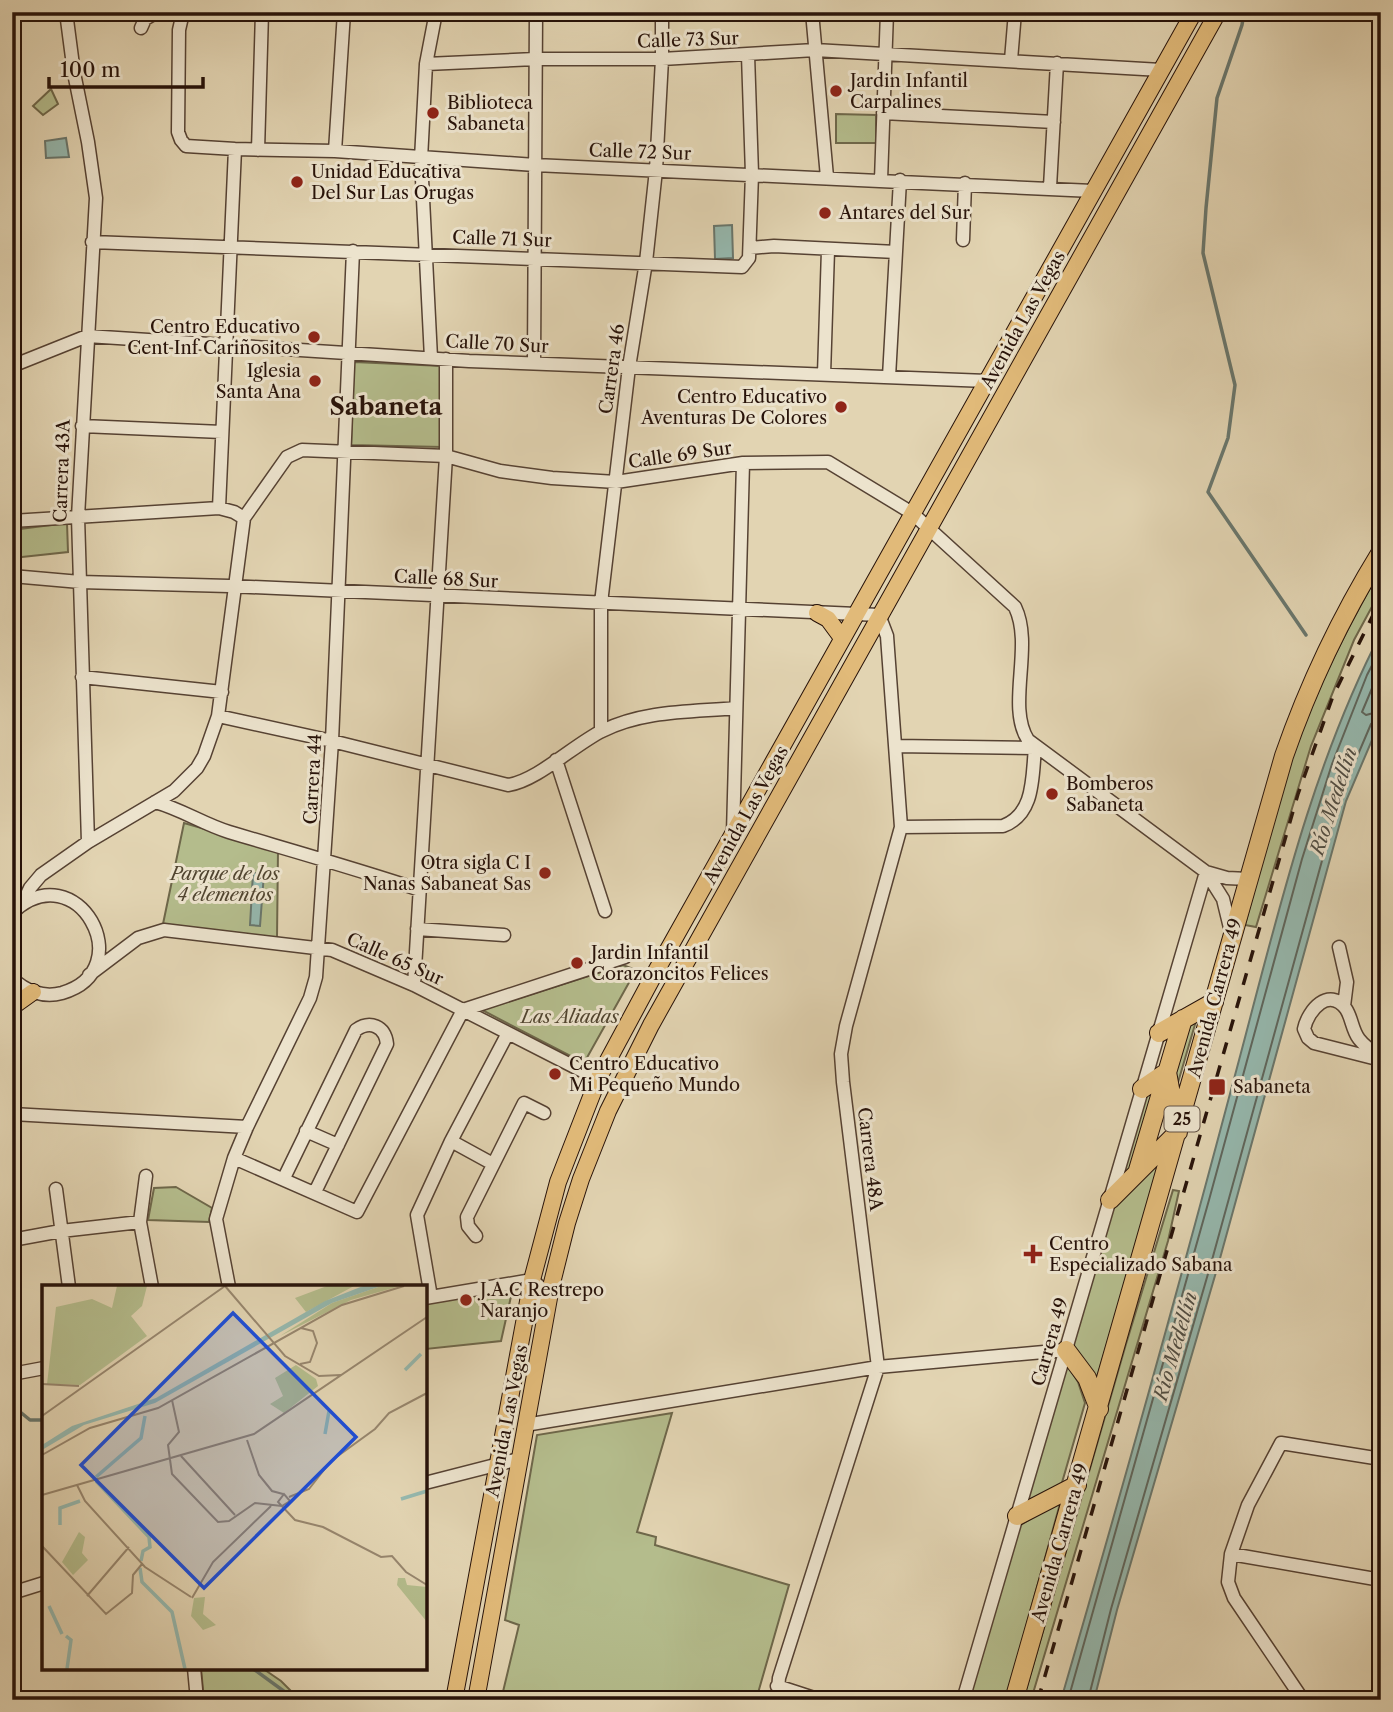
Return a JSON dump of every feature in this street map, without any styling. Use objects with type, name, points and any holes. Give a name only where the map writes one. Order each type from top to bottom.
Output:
[{"type":"highway","name":"Avenida Carrera 49","points":[[1014,1700],[1284,756],[1311,682],[1345,612],[1381,552]]},
{"type":"highway","points":[[1159,1032],[1214,1002]]},
{"type":"highway","points":[[1137,1172],[1183,1018]]},
{"type":"highway","points":[[1110,1200],[1178,1132],[1167,1072]]},
{"type":"highway","points":[[1142,1089],[1167,1072]]},
{"type":"highway","points":[[1066,1350],[1087,1378],[1099,1409]]},
{"type":"highway","points":[[1017,1516],[1077,1485]]},
{"type":"main road","name":"Avenida Las Vegas","points":[[454,1700],[533,1280],[558,1182],[598,1079],[855,614],[1194,12]]},
{"type":"main road","name":"Avenida Las Vegas","points":[[476,1700],[551,1287],[584,1170],[608,1111],[650,1025],[1218,12]]},
{"type":"main road","points":[[817,613],[828,619],[842,638]]},
{"type":"main road","points":[[12,1007],[33,992]]},
{"type":"street","name":"Carrera 43A","points":[[66,12],[96,198],[78,517],[88,842]]},
{"type":"street","points":[[141,28],[145,19],[157,12]]},
{"type":"street","points":[[258,150],[262,12]]},
{"type":"street","points":[[335,151],[344,12]]},
{"type":"street","points":[[431,358],[421,159],[426,64],[436,12]]},
{"type":"street","points":[[534,363],[536,12]]},
{"type":"street","name":"Carrera 46","points":[[601,731],[601,603],[656,170],[662,12]]},
{"type":"street","points":[[812,12],[828,177]]},
{"type":"street","points":[[881,180],[887,12]]},
{"type":"street","points":[[1011,60],[1015,12]]},
{"type":"street","name":"Calle 72 Sur","points":[[184,15],[179,30],[178,132],[186,146],[335,151],[421,159],[1093,191]]},
{"type":"street","name":"Calle 73 Sur","points":[[426,64],[536,59],[662,60],[815,50],[1161,70]]},
{"type":"street","points":[[748,55],[752,174],[750,248],[774,246],[895,252]]},
{"type":"street","points":[[1050,187],[1057,63]]},
{"type":"street","points":[[883,113],[1054,122]]},
{"type":"street","points":[[219,508],[235,149]]},
{"type":"street","points":[[889,377],[900,180]]},
{"type":"street","points":[[963,240],[965,183]]},
{"type":"street","name":"Calle 71 Sur","points":[[92,242],[742,267],[748,261],[750,248]]},
{"type":"street","points":[[824,374],[828,250]]},
{"type":"street","name":"Carrera 44","points":[[229,1285],[216,1219],[234,1158],[310,998],[316,977],[332,741],[353,251]]},
{"type":"street","name":"Calle 70 Sur","points":[[12,366],[87,336],[446,359],[986,381]]},
{"type":"street","points":[[414,985],[446,456],[446,359]]},
{"type":"street","points":[[82,426],[222,432]]},
{"type":"street","name":"Calle 69 Sur","points":[[244,518],[287,457],[302,450],[446,456],[500,471],[552,478],[617,476],[631,480],[743,463],[828,462],[912,513],[1006,597],[1019,615],[1022,633],[1021,722],[1023,733],[1035,748]]},
{"type":"street","points":[[733,833],[743,463]]},
{"type":"street","points":[[12,521],[219,508],[244,518],[218,716],[204,757],[174,791],[88,842],[41,875],[12,913]]},
{"type":"street","name":"Calle 68 Sur","points":[[12,576],[80,582],[879,615]]},
{"type":"street","name":"Carrera 48A","points":[[777,1693],[878,1367],[841,1054],[846,1026],[901,827],[887,636],[879,615]]},
{"type":"street","points":[[82,677],[222,692]]},
{"type":"street","points":[[218,716],[509,785],[517,784],[601,731],[645,716],[736,708]]},
{"type":"street","points":[[895,746],[1035,748],[1206,872],[1227,878],[1248,879]]},
{"type":"street","points":[[901,827],[1003,826],[1018,817],[1029,801],[1035,748]]},
{"type":"street","points":[[556,760],[605,911]]},
{"type":"street","points":[[155,802],[227,831],[420,890]]},
{"type":"street","points":[[1206,872],[1223,899],[1232,936]]},
{"type":"street","name":"Carrera 49","points":[[962,1700],[1206,872]]},
{"type":"street","points":[[18,903],[59,896],[82,907],[90,916],[99,939],[99,952],[89,975]]},
{"type":"street","points":[[418,929],[504,935]]},
{"type":"street","name":"Calle 65 Sur","points":[[33,992],[58,994],[81,984],[89,975],[138,939],[164,930],[332,950],[414,985],[598,1079]]},
{"type":"street","points":[[1339,947],[1347,982],[1344,1006],[1357,1036],[1381,1058]]},
{"type":"street","points":[[234,1158],[357,1212],[463,1010],[625,957]]},
{"type":"street","points":[[12,978],[33,992]]},
{"type":"street","points":[[1344,1006],[1331,1000],[1321,1002],[1311,1010],[1304,1029],[1308,1038],[1314,1044],[1328,1048],[1381,1058]]},
{"type":"street","points":[[284,1178],[356,1030],[361,1026],[375,1025],[387,1037],[387,1044],[315,1192]]},
{"type":"street","points":[[426,1285],[417,1215],[451,1141],[508,1033]]},
{"type":"street","points":[[476,1236],[468,1226],[467,1217],[524,1103],[544,1113]]},
{"type":"street","points":[[12,1114],[247,1127]]},
{"type":"street","points":[[306,1132],[338,1145]]},
{"type":"street","points":[[451,1141],[493,1164]]},
{"type":"street","points":[[146,1176],[140,1222],[152,1285]]},
{"type":"street","points":[[56,1189],[69,1285]]},
{"type":"street","points":[[12,1240],[140,1222]]},
{"type":"street","points":[[428,1297],[533,1280],[541,1294],[534,1345],[536,1367]]},
{"type":"street","points":[[525,1425],[878,1367],[1066,1350]]},
{"type":"street","points":[[12,1374],[42,1368]]},
{"type":"street","points":[[1303,1700],[1234,1598],[1228,1582],[1231,1553],[1248,1505],[1281,1443],[1381,1459]]},
{"type":"street","points":[[427,1482],[519,1459]]},
{"type":"street","points":[[1231,1553],[1381,1580]]},
{"type":"street","points":[[12,1593],[42,1584]]},
{"type":"street","points":[[194,1670],[197,1700]]},
{"type":"street","points":[[777,1693],[820,1700]]},
{"type":"green space","points":[[51,89],[58,104],[43,115],[33,106]]},
{"type":"green space","points":[[836,114],[876,115],[876,143],[836,143]]},
{"type":"green space","points":[[354,362],[443,366],[442,447],[351,445]]},
{"type":"green space","points":[[67,523],[68,552],[22,557],[12,555],[12,530]]},
{"type":"green space","points":[[1381,568],[1381,590],[1354,640],[1311,746],[1256,927],[1245,925],[1275,811],[1303,728],[1337,650]]},
{"type":"green space","name":"Parque de los 4 elementos","points":[[184,823],[278,850],[277,938],[163,924]]},
{"type":"green space","name":"Las Aliadas","points":[[623,965],[636,970],[584,1063],[482,1010]]},
{"type":"green space","points":[[1196,1021],[1177,1086],[1173,1070],[1183,1032]]},
{"type":"green space","points":[[1154,1090],[1133,1166],[1117,1180],[1141,1099]]},
{"type":"green space","points":[[1163,1155],[1096,1381],[1071,1346],[1114,1202]]},
{"type":"green space","points":[[176,1187],[212,1208],[209,1222],[148,1220],[154,1188]]},
{"type":"green space","points":[[1173,1190],[1179,1191],[1168,1241],[1031,1700],[1023,1700],[1126,1344]]},
{"type":"green space","points":[[512,1292],[501,1341],[427,1349],[427,1301]]},
{"type":"green space","points":[[1067,1364],[1078,1382],[1085,1403],[1061,1486],[1026,1506]]},
{"type":"green space","points":[[672,1413],[637,1532],[656,1537],[655,1545],[789,1585],[756,1700],[501,1700],[519,1625],[505,1620],[537,1435]]},
{"type":"green space","points":[[1061,1500],[1006,1700],[969,1700],[1019,1526]]},
{"type":"green space","points":[[201,1670],[265,1670],[300,1700],[204,1700]]},
{"type":"water","points":[[66,138],[69,157],[46,158],[45,141]]},
{"type":"water","points":[[732,225],[733,258],[715,259],[714,226]]},
{"type":"water","name":"Río Medellín","points":[[1381,633],[1381,719],[1346,801],[1219,1262],[1117,1610],[1094,1700],[1061,1700],[1169,1319],[1294,857],[1332,743]]},
{"type":"water","points":[[253,873],[264,873],[260,926],[250,925]]},
{"type":"waterway","points":[[1244,12],[1217,98],[1206,208],[1203,253],[1235,385],[1228,438],[1208,492],[1306,635]]},
{"type":"waterway","points":[[12,1400],[19,1411],[30,1420],[42,1420]]},
{"type":"waterway","points":[[255,1670],[296,1700]]},
{"type":"railway","points":[[1038,1700],[1298,794],[1333,696],[1381,599]]},
{"type":"place","name":"Jardin Infantil Carpalines","points":[[836,91]]},
{"type":"place","name":"Biblioteca Sabaneta","points":[[433,113]]},
{"type":"place","name":"Unidad Educativa Del Sur Las Orugas","points":[[297,182]]},
{"type":"place","name":"Antares del Sur","points":[[825,213]]},
{"type":"place","name":"Centro Educativo Cent Inf Cariñositos","points":[[314,337]]},
{"type":"place","name":"Iglesia Santa Ana","points":[[315,381]]},
{"type":"place","name":"Centro Educativo Aventuras De Colores","points":[[841,407]]},
{"type":"place","name":"Bomberos Sabaneta","points":[[1052,794]]},
{"type":"place","name":"Otra sigla C I Nanas Sabaneat Sas","points":[[545,873]]},
{"type":"place","name":"Jardin Infantil Corazoncitos Felices","points":[[577,963]]},
{"type":"place","name":"Centro Educativo Mi Pequeño Mundo","points":[[555,1074]]},
{"type":"place","name":"Sabaneta","points":[[1217,1087]]},
{"type":"place","name":"Centro Especializado Sabana","points":[[1033,1254]]},
{"type":"place","name":"J.A.C Restrepo Naranjo","points":[[466,1300]]},
{"type":"district","name":"Sabaneta","points":[[386,407]]}]
